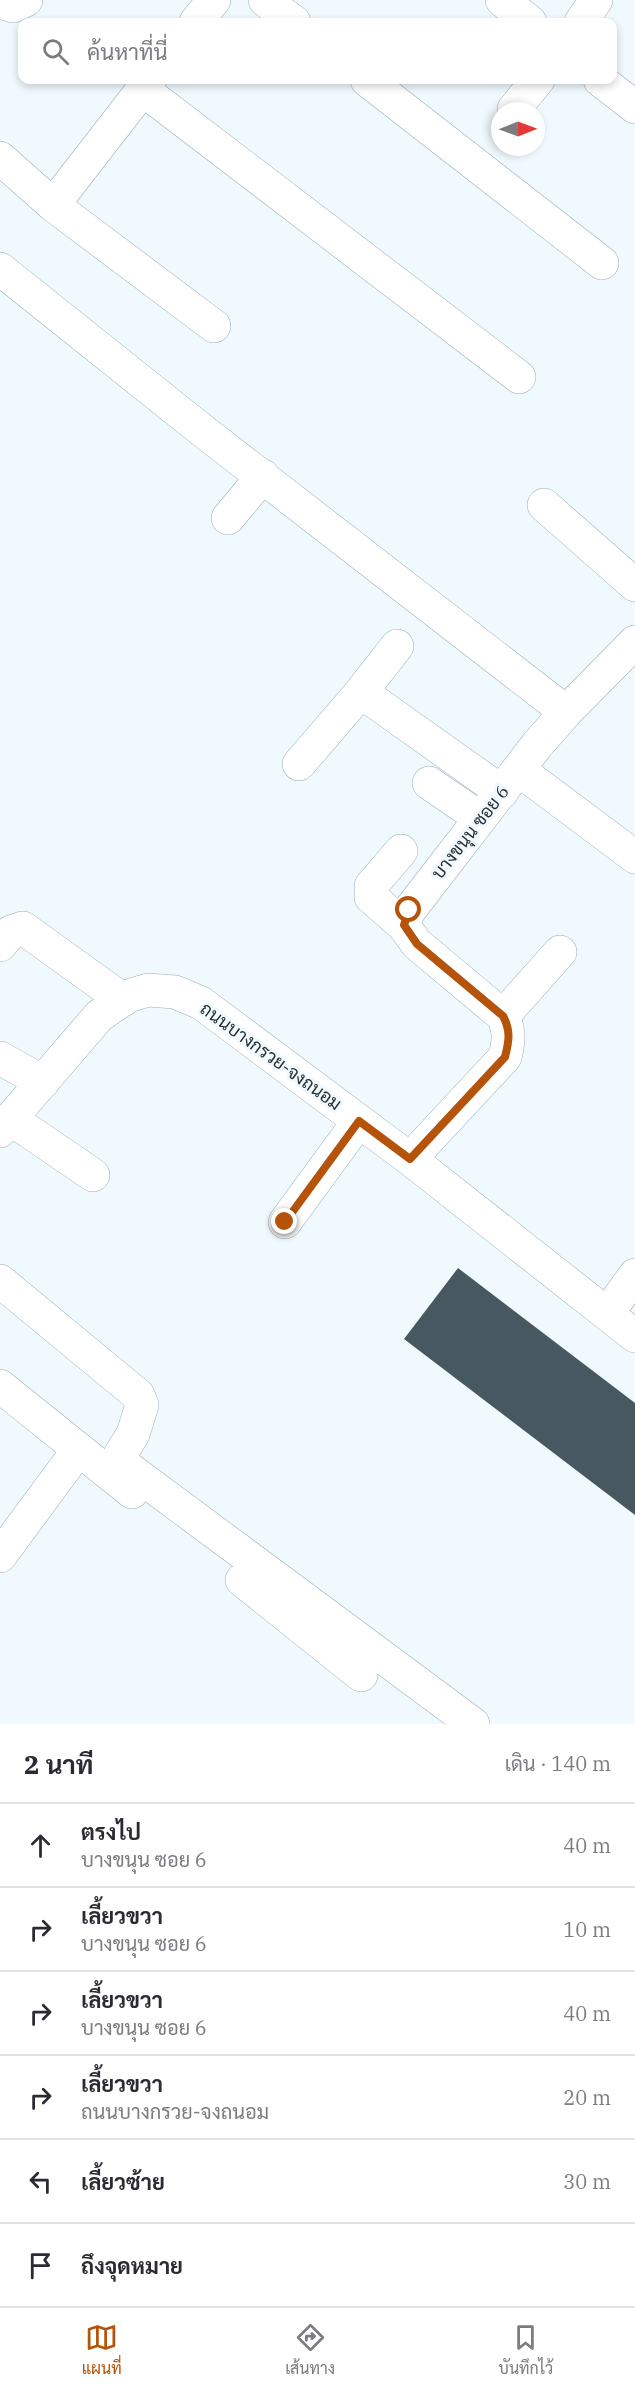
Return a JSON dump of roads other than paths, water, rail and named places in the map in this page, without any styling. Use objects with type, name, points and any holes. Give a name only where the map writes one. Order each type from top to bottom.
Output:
[{"type":"street","points":[[0,2],[13,6],[26,0]]},
{"type":"street","points":[[199,18],[214,0]]},
{"type":"street","points":[[265,0],[289,18]]},
{"type":"street","points":[[502,0],[525,18]]},
{"type":"street","points":[[584,18],[596,0]]},
{"type":"street","points":[[53,205],[146,84],[519,377]]},
{"type":"street","points":[[372,84],[602,263]]},
{"type":"street","points":[[520,102],[535,84]]},
{"type":"street","points":[[605,84],[635,108]]},
{"type":"street","points":[[0,158],[53,205],[214,326]]},
{"type":"street","points":[[0,269],[194,424],[566,712]]},
{"type":"street","points":[[228,518],[262,476]]},
{"type":"street","points":[[544,505],[635,585]]},
{"type":"street","name":"บางขนุน ซอย 6","points":[[404,925],[409,910],[566,712],[635,642]]},
{"type":"street","points":[[299,764],[397,646]]},
{"type":"street","points":[[361,692],[635,857]]},
{"type":"street","points":[[429,783],[480,818]]},
{"type":"street","points":[[401,851],[371,886],[371,897],[404,925],[417,944],[503,1016],[508,1026],[509,1038],[505,1057],[410,1159]]},
{"type":"street","points":[[0,945],[11,932],[22,928],[123,1000]]},
{"type":"street","points":[[503,1016],[560,951]]},
{"type":"street","name":"ถนนบางกรวย-จงถนอม","points":[[5,1125],[99,1016],[128,996],[148,990],[175,992],[201,1003],[410,1159],[635,1336]]},
{"type":"street","points":[[0,1058],[43,1082]]},
{"type":"street","points":[[285,1222],[359,1121]]},
{"type":"street","points":[[5,1125],[93,1175]]},
{"type":"street","points":[[607,1314],[635,1275]]},
{"type":"street","points":[[0,1281],[138,1395],[142,1405],[140,1415],[120,1455],[124,1465],[473,1724]]},
{"type":"street","points":[[0,1386],[360,1675]]},
{"type":"street","points":[[0,1556],[68,1464]]}]
